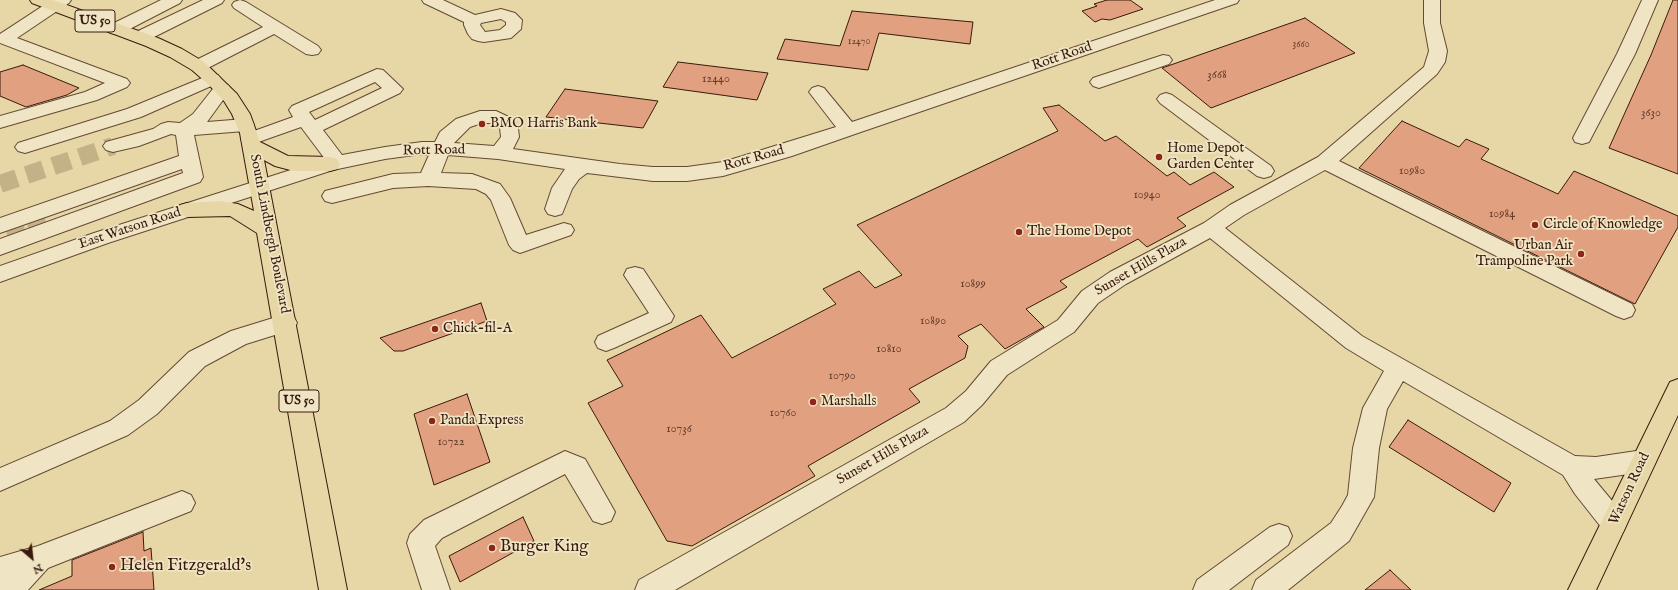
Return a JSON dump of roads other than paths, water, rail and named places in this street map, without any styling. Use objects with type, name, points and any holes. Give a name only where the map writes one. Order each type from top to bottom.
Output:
[{"type":"main road","name":"South Lindbergh Boulevard","points":[[51,2],[116,29],[140,37],[176,53],[198,66],[231,98],[249,137],[260,187],[286,322],[332,590]]},
{"type":"main road","points":[[249,137],[282,161],[294,164],[334,163]]},
{"type":"main road","points":[[187,210],[220,208],[240,212],[268,230]]},
{"type":"main road","name":"Watson Road","points":[[1582,590],[1678,389]]},
{"type":"street","points":[[138,16],[143,9],[161,0]]},
{"type":"street","points":[[116,29],[138,16],[150,12],[174,0]]},
{"type":"street","points":[[140,37],[216,0]]},
{"type":"street","points":[[430,0],[473,20]]},
{"type":"street","name":"Rott Road","points":[[260,187],[334,163],[385,153],[440,148],[498,153],[583,166],[653,174],[709,171],[758,160],[1231,0]]},
{"type":"street","name":"Sunset Hills Plaza","points":[[649,590],[955,415],[974,398],[999,368],[1066,326],[1090,297],[1118,278],[1211,228],[1237,210],[1325,162],[1431,70],[1436,62],[1438,51],[1432,23],[1432,0]]},
{"type":"street","points":[[1582,138],[1626,54],[1650,0]]},
{"type":"street","points":[[1,38],[51,2]]},
{"type":"street","points":[[240,5],[312,50]]},
{"type":"street","points":[[198,66],[275,27]]},
{"type":"street","points":[[0,122],[91,96],[121,83],[1,38]]},
{"type":"street","points":[[1099,82],[1163,60]]},
{"type":"street","points":[[118,144],[132,142],[176,129],[200,118],[217,84]]},
{"type":"street","points":[[26,147],[134,113],[217,84]]},
{"type":"street","points":[[818,92],[848,130]]},
{"type":"street","points":[[1166,99],[1264,171],[1263,174],[1284,184]]},
{"type":"street","points":[[428,179],[440,148],[447,136],[463,123],[480,117],[496,117],[506,123],[509,128],[508,143],[498,153]]},
{"type":"street","points":[[176,129],[249,137],[305,119],[334,163]]},
{"type":"street","points":[[10,232],[109,197],[190,159],[176,129]]},
{"type":"street","points":[[1325,162],[1624,310]]},
{"type":"street","points":[[555,209],[562,188],[572,174],[583,166]]},
{"type":"street","points":[[332,196],[393,182],[428,179],[472,181],[493,189],[500,198],[520,245],[564,230]]},
{"type":"street","name":"East Watson Road","points":[[0,274],[67,250],[260,187]]},
{"type":"street","points":[[60,215],[67,250]]},
{"type":"street","points":[[1211,228],[1354,342],[1572,467],[1596,468],[1643,461]]},
{"type":"street","points":[[606,342],[663,316],[635,275]]},
{"type":"street","points":[[0,480],[119,428],[148,407],[197,360],[239,337],[286,322]]},
{"type":"street","points":[[1266,590],[1340,532],[1351,515],[1362,496],[1366,448],[1375,408],[1398,368]]},
{"type":"street","points":[[436,590],[420,543],[433,529],[565,462],[576,467],[602,512]]},
{"type":"street","points":[[1572,467],[1584,486],[1614,523]]},
{"type":"street","points":[[0,570],[38,559],[182,503]]},
{"type":"street","points":[[1208,590],[1279,536]]},
{"type":"street","points":[[10,590],[38,559]]},
{"type":"tunnel","points":[[0,184],[113,146]]},
{"type":"tunnel","points":[[36,218],[37,228]]},
{"type":"tunnel","points":[[15,225],[16,235]]},
{"type":"place","name":"BMO Harris Bank","points":[[482,124]]},
{"type":"place","name":"Home Depot Garden Center","points":[[1159,157]]},
{"type":"place","name":"Circle of Knowledge","points":[[1535,225]]},
{"type":"place","name":"The Home Depot","points":[[1019,232]]},
{"type":"place","name":"Urban Air Trampoline Park","points":[[1581,254]]},
{"type":"place","name":"Chick-fil-A","points":[[435,329]]},
{"type":"place","name":"Marshalls","points":[[813,402]]},
{"type":"place","name":"Panda Express","points":[[432,421]]},
{"type":"place","name":"Burger King","points":[[492,548]]},
{"type":"place","name":"Helen Fitzgerald's","points":[[112,567]]}]
